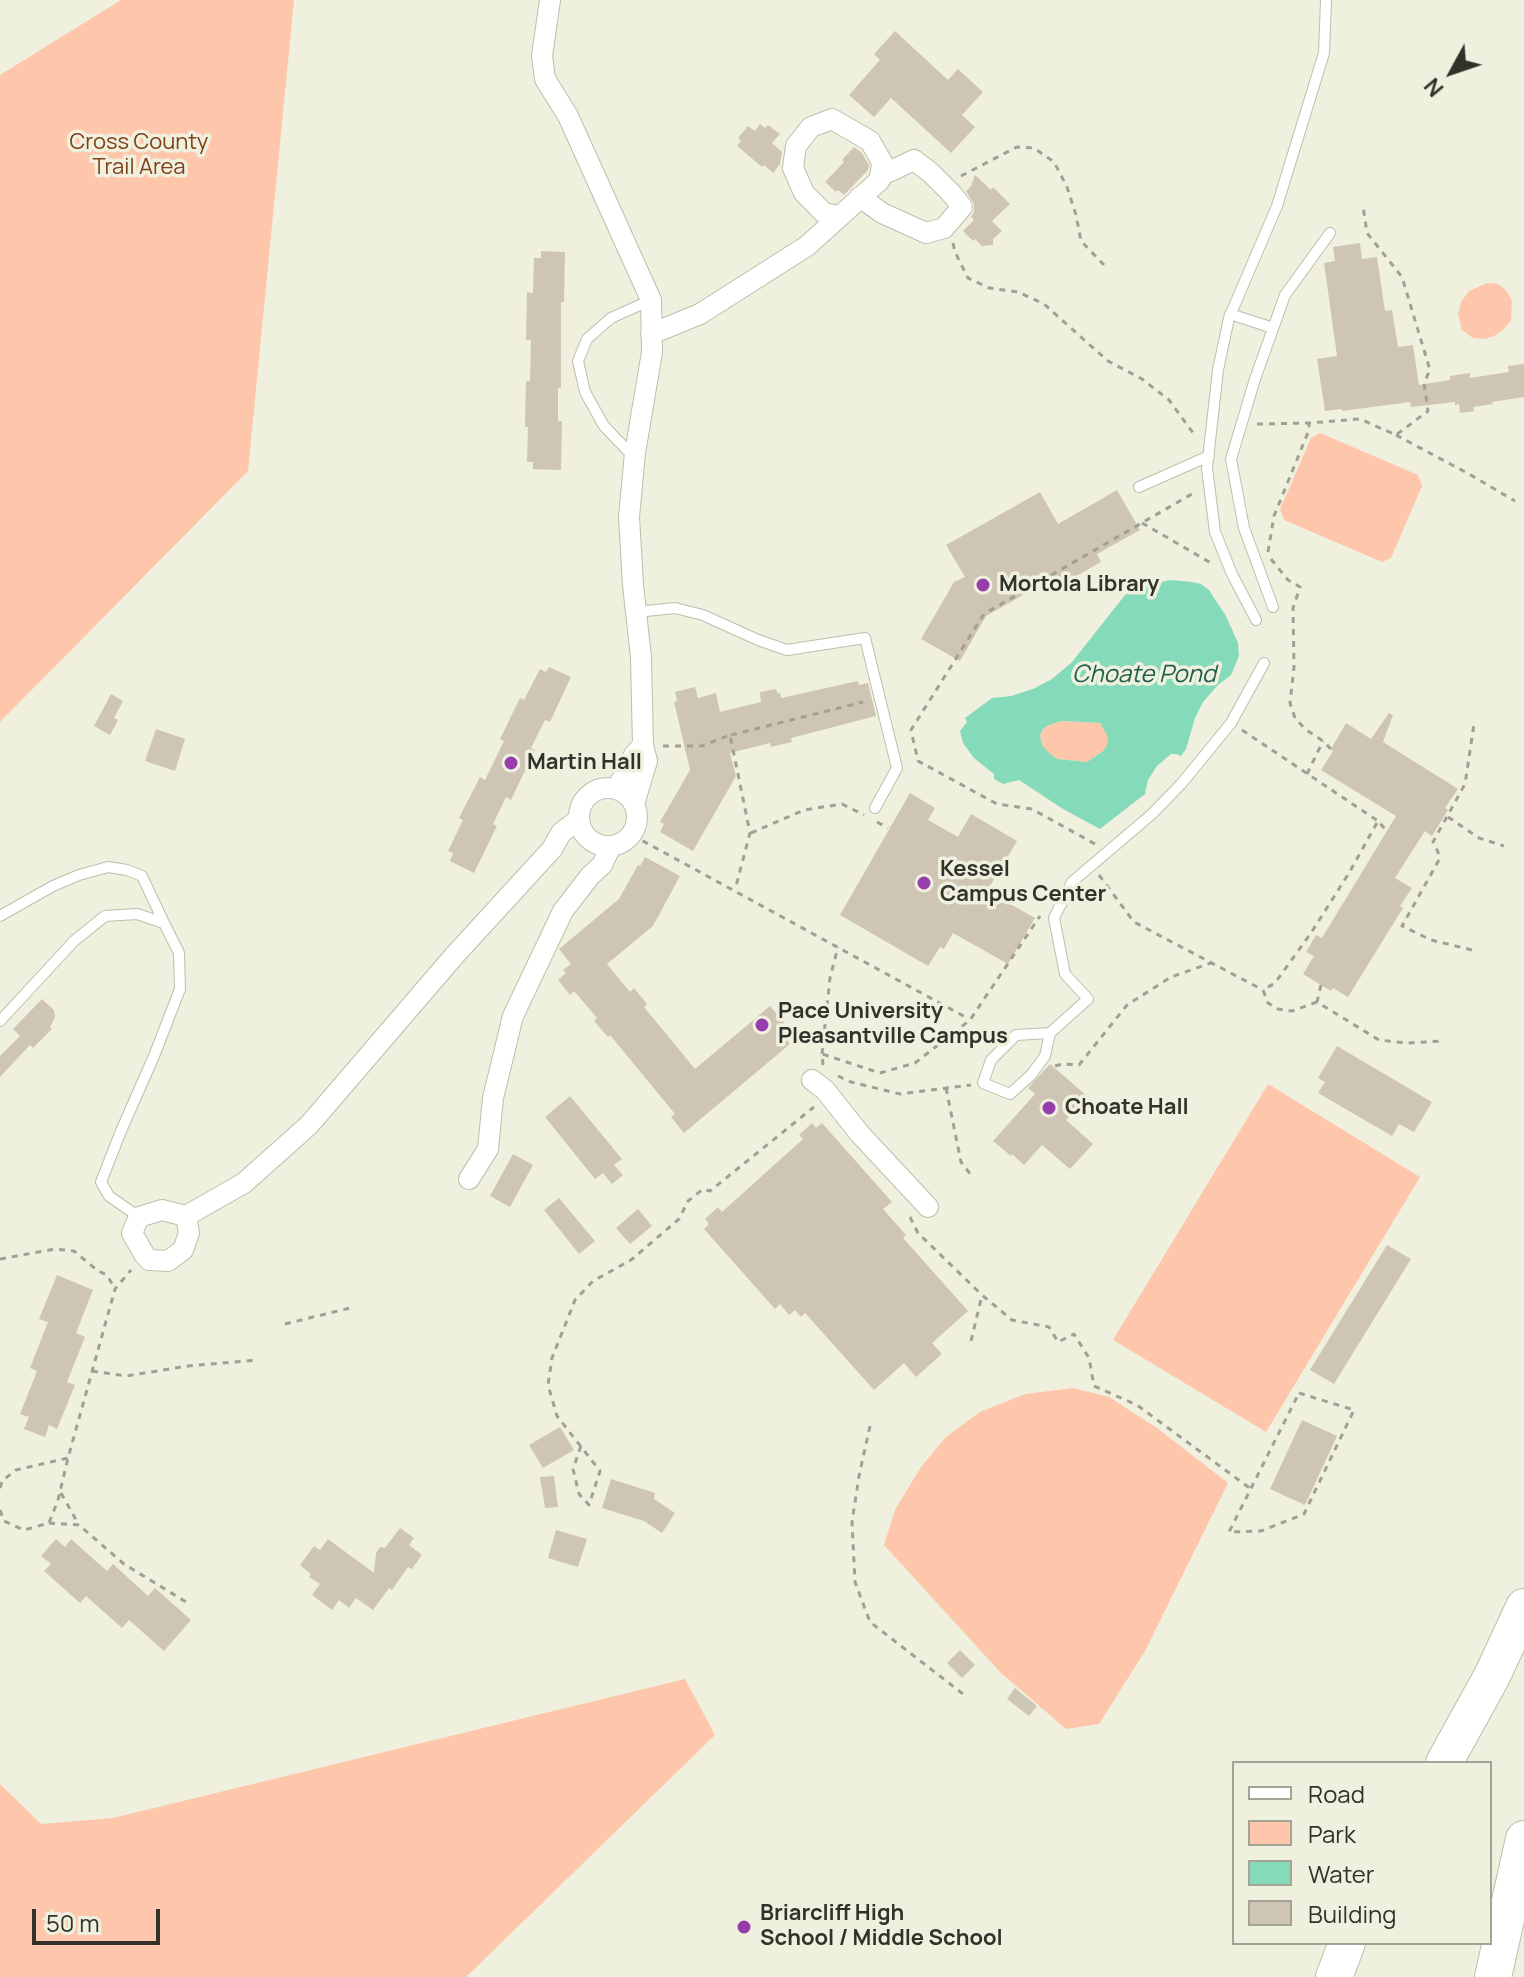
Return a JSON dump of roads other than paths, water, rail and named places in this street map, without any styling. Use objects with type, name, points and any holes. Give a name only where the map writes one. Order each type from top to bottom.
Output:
[{"type":"highway","points":[[1445,1761],[1492,1676],[1524,1607]]},
{"type":"highway","points":[[1493,1977],[1524,1839]]},
{"type":"highway","points":[[1334,1977],[1346,1945]]},
{"type":"street","points":[[550,0],[542,56],[545,79],[568,116],[651,300],[652,352],[635,453],[629,517],[641,657],[643,745],[647,761],[634,804]]},
{"type":"street","points":[[651,334],[700,314],[807,246],[880,180],[882,162],[870,141],[832,119],[811,127],[796,146],[793,168],[804,193],[824,213],[839,216]]},
{"type":"street","points":[[860,197],[882,213],[926,233],[944,228],[962,207],[943,185],[914,160],[880,176]]},
{"type":"street","points":[[617,789],[634,755],[643,745]]},
{"type":"street","points":[[186,1216],[189,1233],[183,1250],[168,1261],[149,1260],[132,1233],[139,1217],[162,1210],[186,1216],[244,1183],[309,1125],[454,956],[552,849],[593,836],[619,845],[632,835],[638,820],[634,804],[630,797],[617,789],[607,788],[590,794],[584,801],[593,836],[588,858],[590,876],[563,911],[513,1016],[493,1098],[488,1149],[469,1179]]},
{"type":"street","points":[[819,1079],[860,1134],[928,1207]]},
{"type":"lane","points":[[1256,620],[1215,532],[1204,459],[1230,314],[1277,206],[1312,93],[1324,53],[1326,0]]},
{"type":"lane","points":[[1273,607],[1244,528],[1231,459],[1285,295],[1330,233]]},
{"type":"lane","points":[[635,453],[627,450],[604,426],[585,392],[578,361],[587,339],[611,318],[651,300]]},
{"type":"lane","points":[[1230,314],[1273,328]]},
{"type":"lane","points":[[1139,487],[1204,459]]},
{"type":"lane","points":[[636,612],[675,608],[703,615],[787,650],[865,638],[897,768],[875,808]]},
{"type":"lane","points":[[1050,1033],[1016,1035],[991,1060],[983,1083],[1010,1094],[1031,1075],[1045,1056],[1050,1033],[1088,999],[1065,974],[1054,918],[1072,882],[1152,814],[1182,783],[1231,723],[1264,663]]},
{"type":"lane","points":[[0,916],[79,875],[108,867],[127,870],[142,876],[179,953],[180,989],[101,1182],[109,1196],[139,1217]]},
{"type":"lane","points":[[0,1021],[74,941],[105,916],[137,914],[164,923]]},
{"type":"water","name":"Choate Pond","points":[[1170,580],[1201,584],[1209,590],[1226,616],[1238,643],[1239,656],[1231,675],[1203,702],[1181,756],[1171,754],[1157,766],[1148,780],[1145,794],[1100,829],[1019,780],[1003,784],[994,779],[994,774],[974,758],[963,743],[960,731],[967,722],[965,718],[992,698],[1011,696],[1052,679],[1072,662],[1125,595],[1140,587]],"holes":[[[1061,721],[1100,723],[1108,737],[1107,745],[1087,762],[1057,759],[1042,745],[1040,736],[1047,726]]]},
{"type":"place","name":"Mortola Library","points":[[983,585]]},
{"type":"place","name":"Martin Hall","points":[[511,763]]},
{"type":"place","name":"Kessel Campus Center","points":[[924,883]]},
{"type":"place","name":"Pace University Pleasantville Campus","points":[[762,1025]]},
{"type":"place","name":"Choate Hall","points":[[1049,1108]]},
{"type":"place","name":"Briarcliff High School / Middle School","points":[[744,1927]]},
{"type":"park label","name":"Cross County Trail Area","points":[[139,156]]}]
